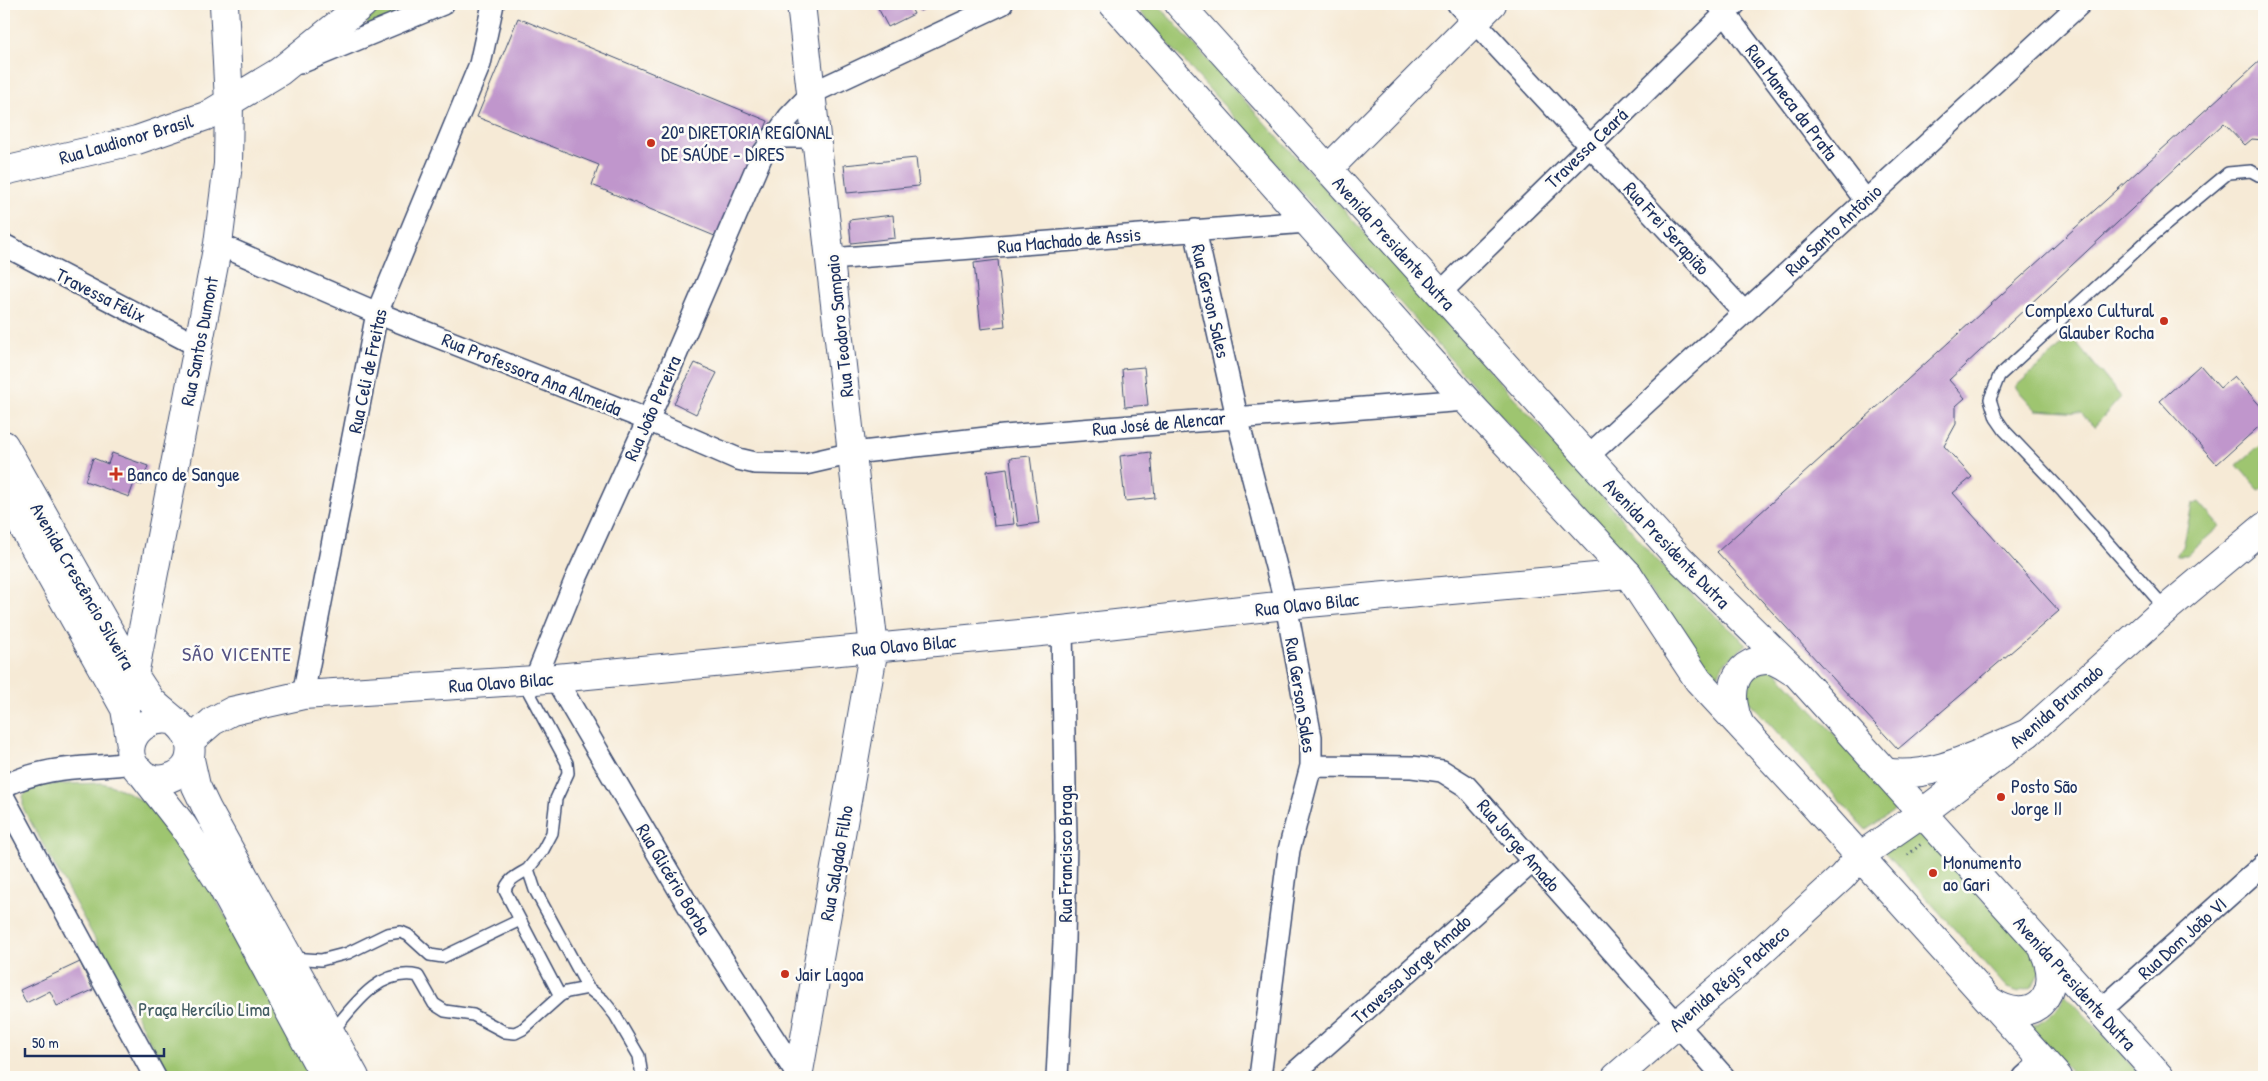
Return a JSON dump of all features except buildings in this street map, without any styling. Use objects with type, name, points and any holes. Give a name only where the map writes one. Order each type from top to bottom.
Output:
[{"type":"main road","name":"Rua Santos Dumont","points":[[134,674],[218,244],[228,164],[229,102],[224,4]]},
{"type":"main road","name":"Rua Laudionor Brasil","points":[[4,171],[137,140],[206,116],[279,72],[363,4]]},
{"type":"main road","name":"Rua Teodoro Sampaio","points":[[801,4],[874,648]]},
{"type":"main road","points":[[1113,4],[1466,400],[1628,574],[1698,680],[1860,856],[1987,998],[2041,1072]]},
{"type":"main road","name":"Avenida Presidente Dutra","points":[[1179,4],[1679,558],[1796,673],[2160,1077]]},
{"type":"main road","points":[[1328,169],[1475,10]]},
{"type":"main road","name":"Avenida Crescêncio Silveira","points":[[4,445],[134,674],[151,700],[171,720]]},
{"type":"main road","name":"Avenida Crescêncio Silveira","points":[[4,494],[125,710],[135,760]]},
{"type":"main road","name":"Avenida Brumado","points":[[1842,877],[1860,856],[1922,813],[2028,733],[2166,609],[2264,527]]},
{"type":"main road","name":"Rua Olavo Bilac","points":[[190,749],[213,721],[232,711],[303,695],[538,679],[1062,630],[1286,605],[1628,574]]},
{"type":"main road","name":"Rua Salgado Filho","points":[[798,1077],[874,648]]},
{"type":"main road","points":[[1741,726],[1734,713],[1732,694],[1734,683],[1744,668],[1750,664],[1768,660],[1796,673]]},
{"type":"main road","points":[[325,1077],[221,885],[183,826],[135,760],[134,735],[141,726],[150,720],[171,720],[180,724],[190,749],[196,786],[355,1077]]},
{"type":"main road","points":[[1885,772],[1901,775],[1930,771],[2028,733]]},
{"type":"main road","points":[[135,760],[148,777],[168,779],[178,775],[190,749]]},
{"type":"main road","name":"Avenida Régis Pacheco","points":[[1616,1077],[1748,964],[1842,877]]},
{"type":"main road","points":[[1987,998],[2010,1012],[2033,1008],[2042,1001],[2048,994],[2052,975],[2050,965],[2041,946]]},
{"type":"street","points":[[279,72],[443,4]]},
{"type":"street","name":"Rua Celi de Freitas","points":[[303,695],[377,313],[480,64],[494,4]]},
{"type":"street","points":[[812,93],[1002,4]]},
{"type":"street","name":"Rua Santo Antônio","points":[[1587,457],[2080,4]]},
{"type":"street","name":"Rua Maneca da Prata","points":[[1726,7],[1866,201]]},
{"type":"street","name":"Travessa Ceará","points":[[1439,294],[1726,7]]},
{"type":"street","name":"Rua Frei Serapião","points":[[1475,10],[1590,144],[1744,312]]},
{"type":"street","name":"Rua João Pereira","points":[[538,679],[574,581],[648,420],[762,155],[773,137],[812,93]]},
{"type":"street","points":[[773,137],[803,137],[818,142]]},
{"type":"street","name":"Rua Machado de Assis","points":[[831,259],[1307,222]]},
{"type":"street","name":"Rua Gerson Sales","points":[[1194,230],[1237,417],[1286,605],[1311,737],[1311,766],[1289,850],[1260,1077]]},
{"type":"street","name":"Rua Professora Ana Almeida","points":[[218,244],[377,313],[648,420],[738,459],[755,463],[804,464],[853,453]]},
{"type":"street","name":"Travessa Félix","points":[[4,245],[198,346]]},
{"type":"street","name":"Rua José de Alencar","points":[[853,453],[1004,436],[1466,400]]},
{"type":"street","name":"Rua Francisco Braga","points":[[1057,1077],[1064,941],[1066,838],[1062,630]]},
{"type":"street","name":"Rua Glicério Borba","points":[[538,679],[798,1077]]},
{"type":"street","points":[[4,786],[27,775],[57,769],[135,760]]},
{"type":"street","name":"Rua Jorge Amado","points":[[1311,766],[1412,767],[1442,771],[1466,786],[1724,1077]]},
{"type":"street","points":[[4,798],[155,1077]]},
{"type":"street","name":"Travessa Jorge Amado","points":[[1290,1077],[1533,861]]},
{"type":"street","name":"Rua Dom João VI","points":[[2100,1011],[2264,864]]},
{"type":"lane","points":[[2166,609],[2069,499],[2005,431],[1996,418],[1990,399],[1999,376],[2150,238],[2228,173],[2251,171],[2264,178]]},
{"type":"lane","points":[[538,679],[567,762],[568,772],[556,799],[552,833],[543,850],[528,869],[506,885],[505,891],[560,996]]},
{"type":"lane","points":[[528,869],[535,890],[588,988],[603,1000],[615,1015],[639,1056],[642,1077]]},
{"type":"lane","points":[[290,958],[321,960],[348,953],[387,934],[401,932],[430,955],[443,957],[520,920]]},
{"type":"lane","points":[[331,1033],[368,989],[400,975],[418,976],[434,1004],[445,1011],[473,1015],[505,1032],[515,1033],[523,1029],[560,996],[567,992],[588,988]]},
{"type":"green space","points":[[385,4],[432,4],[368,25],[367,21]]},
{"type":"green space","points":[[1133,4],[1157,4],[1578,468],[1656,559],[1695,598],[1747,644],[1724,663],[1717,677],[1595,521]]},
{"type":"green space","points":[[2072,337],[2121,397],[2094,427],[2081,413],[2036,410],[2015,387]]},
{"type":"green space","points":[[2264,442],[2264,486],[2259,490],[2237,465]]},
{"type":"green space","points":[[2199,502],[2220,526],[2187,555],[2175,555],[2183,547],[2192,505]]},
{"type":"green space","points":[[1772,667],[1901,806],[1866,830],[1744,696],[1744,682]]},
{"type":"green space","name":"Praça Hercílio Lima","points":[[102,783],[134,796],[161,816],[178,832],[316,1077],[168,1077],[128,999],[23,808],[23,796],[34,785]]},
{"type":"green space","points":[[1915,823],[1968,884],[2036,955],[2040,971],[2032,987],[2019,992],[2007,988],[1880,846]]},
{"type":"green space","points":[[2065,994],[2143,1077],[2076,1077],[2030,1027],[2051,1014]]},
{"type":"place","name":"20ª DIRETORIA REGIONAL DE SAÚDE - DIRES","points":[[651,143]]},
{"type":"place","name":"Complexo Cultural Glauber Rocha","points":[[2164,321]]},
{"type":"place","name":"Banco de Sangue","points":[[116,474]]},
{"type":"place","name":"Posto São Jorge II","points":[[2001,797]]},
{"type":"place","name":"Monumento ao Gari","points":[[1933,873]]},
{"type":"place","name":"Jair Lagoa","points":[[785,974]]},
{"type":"district","name":"SÃO VICENTE","points":[[237,654]]}]
